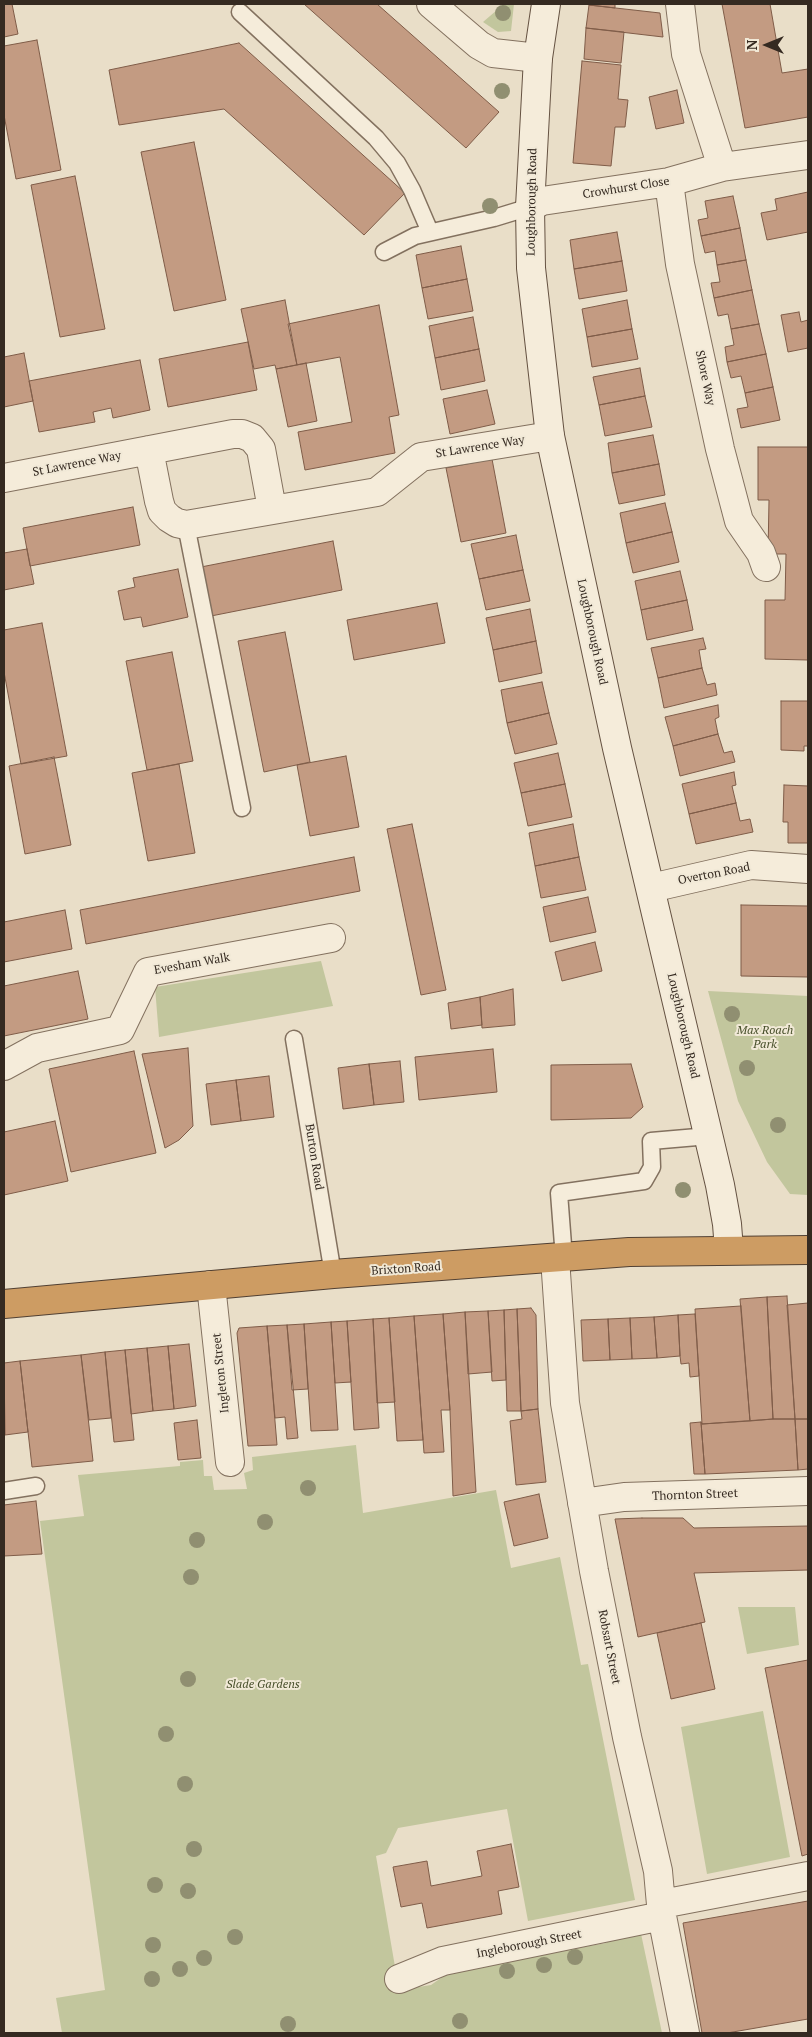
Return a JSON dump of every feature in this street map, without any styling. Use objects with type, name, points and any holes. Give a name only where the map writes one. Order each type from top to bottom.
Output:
[{"type":"highway","name":"Brixton Road","points":[[4,1304],[332,1274],[629,1252],[808,1250]]},
{"type":"street","points":[[430,4],[479,45],[492,53],[538,58]]},
{"type":"street","name":"Loughborough Road","points":[[546,4],[538,58],[530,207],[531,268],[550,436],[616,748],[709,1136],[726,1217],[729,1250]]},
{"type":"street","points":[[680,4],[686,54],[722,167]]},
{"type":"street","name":"Crowhurst Close","points":[[530,207],[542,201],[668,182],[722,167],[808,155]]},
{"type":"street","name":"Shore Way","points":[[668,182],[680,264],[720,450],[739,521],[761,553],[766,567]]},
{"type":"street","name":"St Lawrence Way","points":[[4,478],[233,434],[242,434],[252,438],[261,449],[272,509]]},
{"type":"street","name":"St Lawrence Way","points":[[186,525],[377,492],[421,456],[550,436]]},
{"type":"street","points":[[149,450],[162,510],[177,523],[186,525]]},
{"type":"street","name":"Overton Road","points":[[651,888],[751,865],[808,868]]},
{"type":"street","name":"Evesham Walk","points":[[4,1066],[37,1048],[120,1030],[148,972],[331,938]]},
{"type":"street","name":"Robsart Street","points":[[559,1258],[565,1403],[582,1503],[627,1737],[658,1871],[662,1910],[685,2033]]},
{"type":"street","name":"Ingleton Street","points":[[211,1285],[230,1462]]},
{"type":"street","name":"Thornton Street","points":[[582,1503],[624,1497],[808,1491]]},
{"type":"street","name":"Ingleborough Street","points":[[399,1979],[443,1961],[808,1876]]},
{"type":"lane","points":[[240,12],[376,138],[397,164],[412,190],[430,232]]},
{"type":"lane","points":[[384,252],[415,236],[494,218],[530,207]]},
{"type":"lane","points":[[186,525],[242,808]]},
{"type":"lane","name":"Burton Road","points":[[294,1039],[332,1274]]},
{"type":"lane","points":[[559,1258],[559,1193],[644,1181],[652,1167],[651,1141],[709,1136]]},
{"type":"lane","points":[[4,1491],[36,1486]]},
{"type":"green space","points":[[504,4],[514,4],[511,31],[498,32],[483,22]]},
{"type":"green space","points":[[321,961],[333,1006],[159,1037],[155,987]]},
{"type":"green space","name":"Max Roach Park","points":[[708,991],[808,996],[808,1195],[790,1194],[767,1162],[738,1101]]},
{"type":"green space","name":"Slade Gardens","points":[[356,1445],[363,1513],[496,1490],[511,1568],[560,1557],[581,1665],[588,1664],[635,1900],[528,1921],[507,1809],[398,1828],[386,1853],[376,1856],[399,1990],[431,1985],[451,1971],[606,1943],[614,1936],[640,1929],[662,2033],[62,2033],[56,1998],[105,1990],[40,1521],[84,1516],[78,1475],[180,1466],[180,1462],[203,1460],[204,1476],[212,1476],[214,1490],[247,1489],[244,1473],[253,1470],[252,1457]]},
{"type":"green space","points":[[738,1607],[795,1607],[799,1645],[747,1654]]},
{"type":"green space","points":[[763,1711],[790,1857],[707,1874],[681,1727]]},
{"type":"building","points":[[4,4],[12,4],[18,34],[4,37]]},
{"type":"building","points":[[304,4],[377,4],[499,112],[466,148]]},
{"type":"building","points":[[615,4],[615,8],[589,5]]},
{"type":"building","points":[[722,4],[770,4],[782,73],[808,69],[808,117],[745,128]]},
{"type":"building","points":[[589,5],[660,13],[663,37],[586,28]]},
{"type":"building","points":[[586,28],[624,32],[621,63],[584,59]]},
{"type":"building","points":[[37,40],[61,170],[16,179],[4,115],[4,46]]},
{"type":"building","points":[[239,43],[405,193],[364,235],[224,109],[119,125],[109,70]]},
{"type":"building","points":[[582,61],[621,65],[618,99],[628,100],[625,127],[615,127],[611,166],[573,163]]},
{"type":"building","points":[[677,90],[684,123],[656,129],[649,97]]},
{"type":"building","points":[[194,142],[226,300],[174,311],[141,152]]},
{"type":"building","points":[[75,176],[105,329],[60,337],[31,185]]},
{"type":"building","points":[[808,192],[808,232],[767,240],[761,213],[777,210],[775,199]]},
{"type":"building","points":[[733,196],[740,228],[701,236],[698,220],[708,218],[705,201]]},
{"type":"building","points":[[740,228],[746,260],[717,265],[715,251],[705,253],[701,236]]},
{"type":"building","points":[[617,232],[622,261],[574,269],[570,240]]},
{"type":"building","points":[[461,246],[467,279],[422,288],[416,255]]},
{"type":"building","points":[[746,260],[752,290],[714,298],[711,283],[720,282],[717,265]]},
{"type":"building","points":[[622,261],[627,291],[579,299],[574,269]]},
{"type":"building","points":[[467,279],[473,311],[428,319],[422,288]]},
{"type":"building","points":[[752,290],[759,324],[731,329],[728,314],[718,316],[714,298]]},
{"type":"building","points":[[285,300],[297,365],[276,369],[275,365],[254,369],[241,309]]},
{"type":"building","points":[[627,300],[632,329],[587,337],[582,309]]},
{"type":"building","points":[[379,305],[399,415],[389,417],[395,453],[305,470],[298,432],[352,422],[340,357],[297,365],[288,324]]},
{"type":"building","points":[[799,312],[801,322],[808,320],[808,348],[788,352],[781,315]]},
{"type":"building","points":[[473,317],[479,349],[435,358],[429,326]]},
{"type":"building","points":[[759,324],[766,354],[727,362],[725,347],[734,345],[731,329]]},
{"type":"building","points":[[632,329],[638,359],[592,367],[587,337]]},
{"type":"building","points":[[248,342],[257,390],[168,407],[159,359]]},
{"type":"building","points":[[479,349],[485,381],[441,390],[435,358]]},
{"type":"building","points":[[24,353],[33,401],[4,407],[4,357]]},
{"type":"building","points":[[766,354],[773,387],[745,393],[741,376],[731,378],[727,362]]},
{"type":"building","points":[[140,360],[150,410],[113,418],[111,408],[93,412],[95,422],[39,432],[29,381]]},
{"type":"building","points":[[306,363],[317,421],[288,427],[276,369]]},
{"type":"building","points":[[640,368],[645,396],[599,405],[593,377]]},
{"type":"building","points":[[773,387],[780,420],[741,428],[737,409],[748,407],[745,393]]},
{"type":"building","points":[[487,390],[495,424],[450,434],[443,399]]},
{"type":"building","points":[[645,396],[652,427],[605,436],[599,405]]},
{"type":"building","points":[[653,435],[659,464],[612,473],[608,443]]},
{"type":"building","points":[[758,447],[808,447],[808,660],[765,659],[765,600],[785,600],[786,554],[768,554],[769,500],[758,500]]},
{"type":"building","points":[[492,459],[506,533],[461,542],[446,468]]},
{"type":"building","points":[[659,464],[665,495],[619,504],[612,473]]},
{"type":"building","points":[[665,503],[672,532],[626,543],[620,513]]},
{"type":"building","points":[[133,507],[140,545],[30,566],[23,528]]},
{"type":"building","points":[[672,532],[679,562],[633,573],[626,543]]},
{"type":"building","points":[[516,535],[523,570],[479,579],[471,544]]},
{"type":"building","points":[[333,541],[342,590],[211,616],[201,567]]},
{"type":"building","points":[[27,549],[34,584],[4,590],[4,553]]},
{"type":"building","points":[[178,569],[188,617],[143,627],[141,617],[124,620],[118,591],[135,587],[133,578]]},
{"type":"building","points":[[523,570],[530,601],[486,610],[479,579]]},
{"type":"building","points":[[680,571],[687,600],[641,610],[635,581]]},
{"type":"building","points":[[687,600],[693,630],[647,640],[641,610]]},
{"type":"building","points":[[437,603],[445,643],[354,660],[347,620]]},
{"type":"building","points":[[530,609],[536,641],[493,650],[486,618]]},
{"type":"building","points":[[42,623],[67,756],[21,764],[4,672],[4,630]]},
{"type":"building","points":[[285,632],[310,762],[264,772],[238,641]]},
{"type":"building","points":[[703,638],[706,649],[699,650],[702,668],[658,678],[651,648]]},
{"type":"building","points":[[536,641],[542,673],[499,682],[493,650]]},
{"type":"building","points":[[172,652],[193,761],[147,770],[126,661]]},
{"type":"building","points":[[702,668],[707,685],[715,683],[717,695],[664,708],[658,678]]},
{"type":"building","points":[[542,682],[549,713],[507,723],[501,690]]},
{"type":"building","points":[[781,701],[808,701],[808,746],[804,746],[804,751],[781,750]]},
{"type":"building","points":[[718,705],[719,717],[715,719],[718,734],[673,746],[665,717]]},
{"type":"building","points":[[549,713],[557,744],[515,754],[507,723]]},
{"type":"building","points":[[718,734],[724,753],[732,751],[735,762],[680,776],[673,746]]},
{"type":"building","points":[[558,753],[565,784],[521,793],[514,763]]},
{"type":"building","points":[[346,756],[359,827],[310,836],[297,765]]},
{"type":"building","points":[[54,757],[71,845],[25,854],[9,766]]},
{"type":"building","points":[[179,764],[195,853],[148,861],[132,773]]},
{"type":"building","points":[[734,772],[736,785],[732,786],[736,803],[689,814],[682,784]]},
{"type":"building","points":[[565,784],[572,817],[528,826],[521,793]]},
{"type":"building","points":[[784,785],[808,786],[808,843],[788,843],[788,822],[783,822]]},
{"type":"building","points":[[736,803],[740,821],[750,819],[753,832],[696,844],[689,814]]},
{"type":"building","points":[[412,824],[446,990],[421,995],[387,829]]},
{"type":"building","points":[[573,824],[579,857],[535,866],[529,833]]},
{"type":"building","points":[[354,857],[360,891],[86,944],[80,910]]},
{"type":"building","points":[[579,857],[586,890],[541,898],[535,866]]},
{"type":"building","points":[[588,897],[596,932],[550,942],[543,907]]},
{"type":"building","points":[[741,905],[808,906],[808,977],[741,976]]},
{"type":"building","points":[[65,910],[72,949],[4,962],[4,922]]},
{"type":"building","points":[[595,942],[602,971],[562,981],[555,952]]},
{"type":"building","points":[[78,971],[88,1019],[4,1036],[4,986]]},
{"type":"building","points":[[513,989],[515,1025],[482,1028],[480,997]]},
{"type":"building","points":[[480,997],[482,1025],[451,1029],[448,1003]]},
{"type":"building","points":[[188,1048],[193,1126],[179,1140],[165,1148],[142,1054]]},
{"type":"building","points":[[493,1049],[497,1092],[419,1100],[415,1057]]},
{"type":"building","points":[[134,1051],[156,1153],[71,1172],[49,1069]]},
{"type":"building","points":[[400,1061],[404,1102],[374,1105],[369,1064]]},
{"type":"building","points":[[369,1064],[374,1105],[343,1109],[338,1068]]},
{"type":"building","points":[[631,1064],[643,1107],[631,1118],[551,1120],[551,1065]]},
{"type":"building","points":[[269,1076],[274,1117],[241,1121],[236,1080]]},
{"type":"building","points":[[236,1080],[241,1121],[211,1125],[206,1084]]},
{"type":"building","points":[[55,1121],[68,1181],[4,1195],[4,1132]]},
{"type":"building","points":[[787,1296],[795,1419],[773,1419],[767,1297]]},
{"type":"building","points":[[767,1297],[773,1419],[750,1421],[740,1299]]},
{"type":"building","points":[[808,1303],[808,1419],[795,1419],[787,1305]]},
{"type":"building","points":[[741,1306],[750,1421],[702,1424],[695,1309]]},
{"type":"building","points":[[531,1308],[536,1315],[538,1409],[521,1411],[517,1309]]},
{"type":"building","points":[[517,1309],[521,1411],[507,1411],[504,1310]]},
{"type":"building","points":[[504,1310],[506,1380],[492,1381],[488,1311]]},
{"type":"building","points":[[488,1311],[492,1372],[468,1374],[465,1312]]},
{"type":"building","points":[[465,1312],[476,1492],[453,1496],[450,1410],[443,1314]]},
{"type":"building","points":[[443,1314],[450,1410],[441,1410],[444,1452],[424,1453],[414,1316]]},
{"type":"building","points":[[695,1314],[699,1376],[690,1377],[689,1363],[681,1364],[678,1315]]},
{"type":"building","points":[[678,1315],[680,1356],[657,1358],[654,1317]]},
{"type":"building","points":[[414,1316],[423,1440],[397,1441],[389,1318]]},
{"type":"building","points":[[654,1317],[657,1358],[632,1359],[630,1318]]},
{"type":"building","points":[[389,1318],[395,1402],[377,1403],[373,1319]]},
{"type":"building","points":[[630,1318],[632,1359],[610,1360],[608,1319]]},
{"type":"building","points":[[373,1319],[379,1428],[354,1430],[347,1321]]},
{"type":"building","points":[[608,1319],[610,1360],[583,1361],[581,1320]]},
{"type":"building","points":[[347,1321],[351,1382],[335,1383],[331,1322]]},
{"type":"building","points":[[331,1322],[338,1430],[311,1431],[304,1324]]},
{"type":"building","points":[[304,1324],[308,1389],[292,1390],[287,1325]]},
{"type":"building","points":[[287,1325],[298,1438],[287,1439],[285,1417],[275,1418],[267,1326]]},
{"type":"building","points":[[267,1326],[277,1445],[248,1446],[237,1333],[239,1328]]},
{"type":"building","points":[[189,1344],[196,1406],[174,1409],[168,1346]]},
{"type":"building","points":[[168,1346],[174,1409],[153,1411],[147,1348]]},
{"type":"building","points":[[147,1348],[153,1411],[131,1414],[125,1350]]},
{"type":"building","points":[[125,1350],[134,1440],[114,1442],[105,1352]]},
{"type":"building","points":[[105,1352],[111,1418],[89,1420],[81,1355]]},
{"type":"building","points":[[81,1355],[93,1461],[32,1467],[20,1361]]},
{"type":"building","points":[[20,1361],[28,1432],[5,1435],[4,1363]]},
{"type":"building","points":[[538,1409],[546,1482],[516,1485],[510,1421],[522,1419],[521,1411]]},
{"type":"building","points":[[795,1419],[798,1470],[705,1474],[701,1422],[702,1424]]},
{"type":"building","points":[[795,1419],[808,1419],[808,1469],[798,1470]]},
{"type":"building","points":[[197,1420],[201,1458],[178,1460],[174,1423]]},
{"type":"building","points":[[701,1422],[705,1474],[694,1474],[690,1423]]},
{"type":"building","points":[[539,1494],[548,1538],[514,1546],[504,1502]]},
{"type":"building","points":[[36,1501],[42,1554],[4,1556],[4,1505]]},
{"type":"building","points":[[683,1518],[694,1528],[808,1526],[808,1570],[694,1573],[705,1622],[638,1637],[615,1519]]},
{"type":"building","points":[[701,1623],[715,1689],[671,1699],[657,1633]]},
{"type":"building","points":[[808,1660],[808,1854],[802,1856],[765,1668]]},
{"type":"building","points":[[511,1844],[519,1887],[498,1891],[502,1914],[427,1928],[422,1903],[401,1907],[393,1867],[427,1861],[431,1886],[482,1876],[477,1851]]},
{"type":"building","points":[[808,1901],[808,2019],[727,2033],[702,2033],[683,1923]]}]
